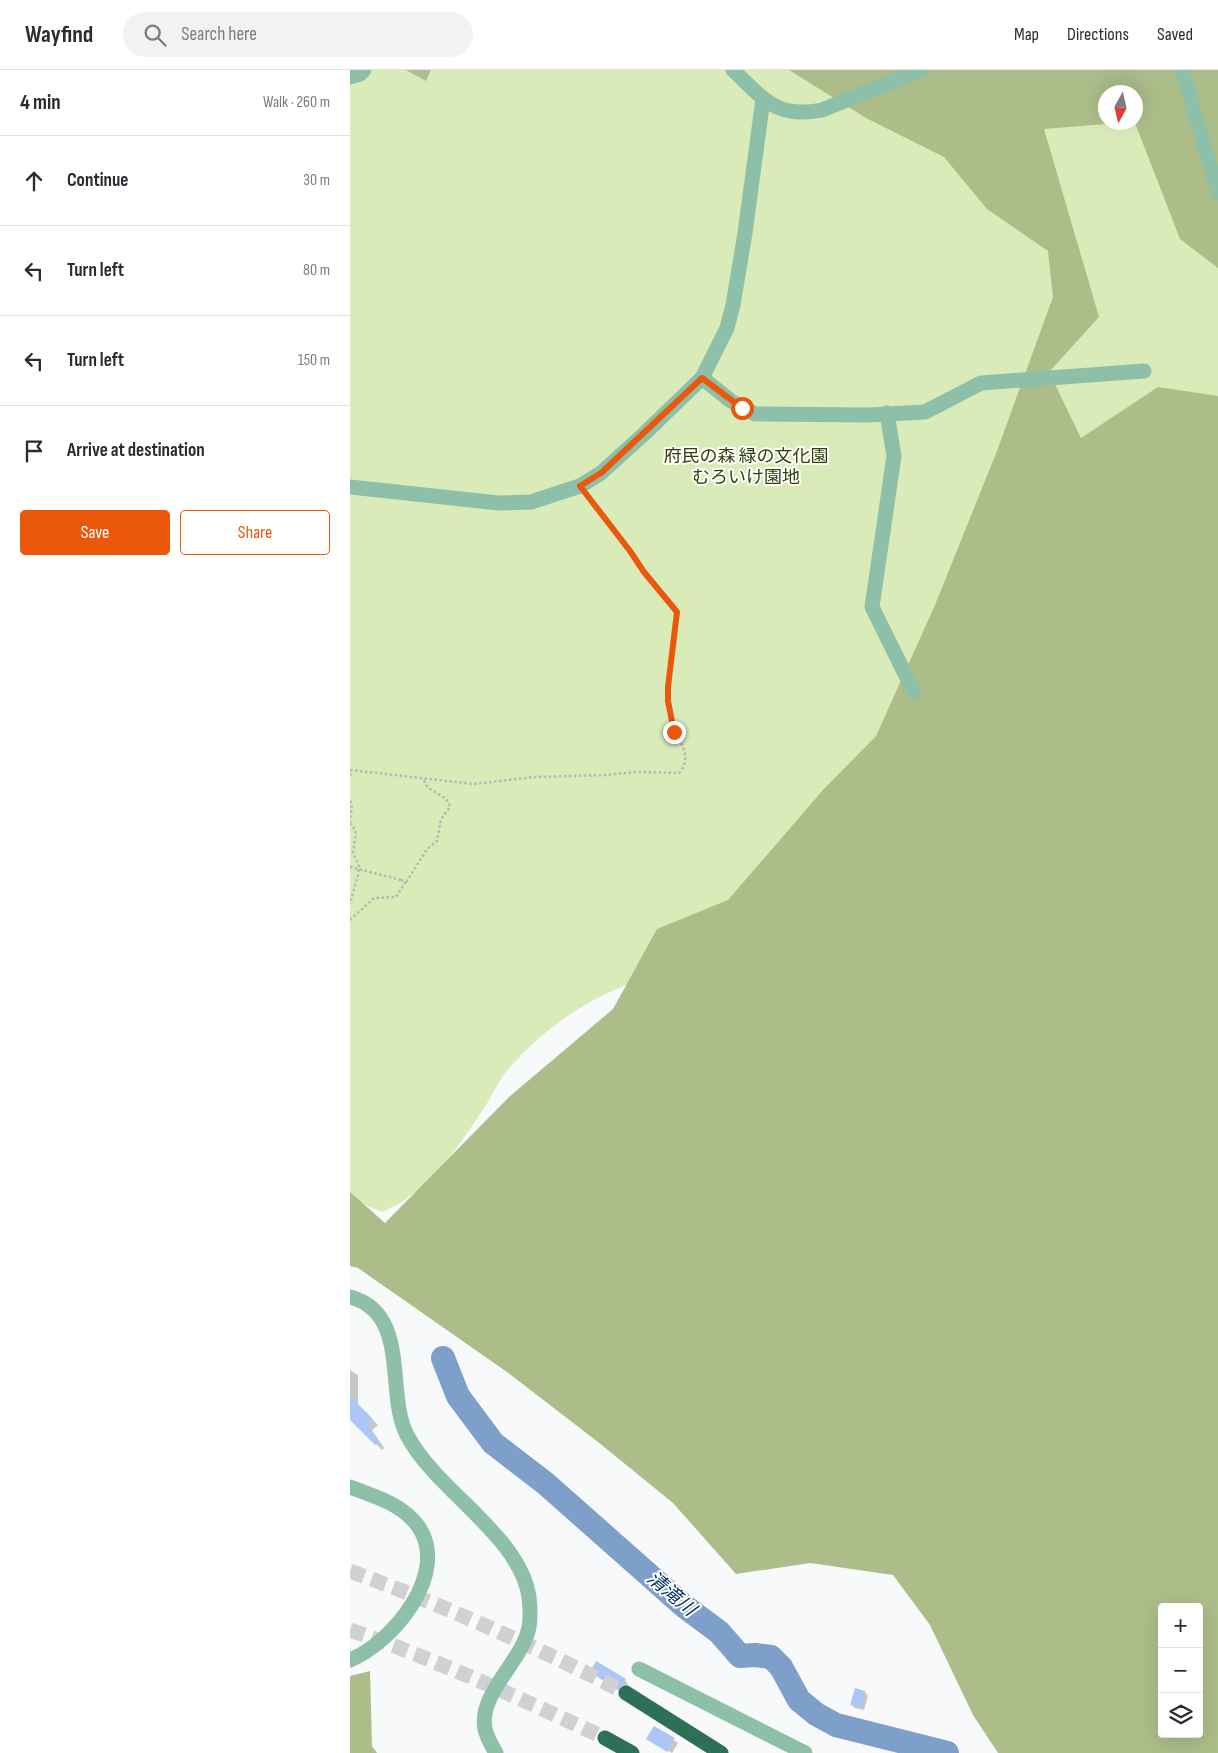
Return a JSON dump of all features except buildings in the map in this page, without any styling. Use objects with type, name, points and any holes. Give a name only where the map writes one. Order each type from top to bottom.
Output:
[{"type":"highway","points":[[626,1693],[721,1753]]},
{"type":"highway","points":[[605,1738],[632,1753]]},
{"type":"street","points":[[733,70],[763,99],[786,112],[806,113],[822,110],[921,70]]},
{"type":"street","points":[[1182,70],[1201,142],[1218,193]]},
{"type":"street","points":[[350,487],[498,503],[531,502],[580,486],[601,473],[702,378],[727,328],[733,305],[763,99]]},
{"type":"street","points":[[702,378],[731,401],[755,414],[887,413],[925,412],[981,383],[1144,371]]},
{"type":"street","points":[[887,413],[894,456],[872,607],[914,692]]},
{"type":"street","points":[[350,1298],[364,1302],[379,1316],[390,1336],[399,1412],[407,1434],[421,1457],[507,1549],[524,1581],[528,1595],[529,1628],[523,1643],[486,1705],[485,1729],[496,1753]]},
{"type":"street","points":[[350,1487],[380,1497],[408,1515],[418,1526],[425,1540],[427,1566],[423,1585],[416,1600],[379,1644],[366,1653],[350,1660]]},
{"type":"street","points":[[639,1668],[805,1753]]},
{"type":"path","points":[[350,776],[350,770],[424,780],[474,784],[534,777],[636,772],[679,773],[684,767],[686,751],[674,732],[668,701],[670,658],[677,612],[644,572],[580,486]]},
{"type":"path","points":[[350,920],[374,898],[396,897],[427,849],[437,841],[441,819],[450,807],[445,798],[430,789],[424,780]]},
{"type":"path","points":[[350,801],[352,804],[350,823],[356,832],[354,853],[359,866],[350,904]]},
{"type":"path","points":[[350,867],[406,881]]},
{"type":"green space","name":"府民の森 緑の文化園 むろいけ園地","points":[[350,70],[1218,70],[1218,542],[632,983],[579,1008],[547,1031],[506,1072],[465,1137],[442,1167],[415,1193],[382,1212],[357,1201],[350,1193]]},
{"type":"green space","points":[[789,70],[1218,70],[1218,268],[1180,239],[1138,130],[1143,130],[1143,85],[1098,85],[1098,125],[1044,129],[1099,317],[1049,372],[1081,438],[1158,387],[1218,396],[1218,1753],[998,1753],[973,1715],[930,1625],[893,1575],[810,1563],[736,1574],[673,1503],[598,1442],[507,1372],[358,1268],[350,1266],[350,1192],[385,1223],[509,1097],[613,1009],[657,929],[728,900],[823,790],[876,736],[935,605],[997,451],[1053,297],[1048,251],[987,209],[944,157],[866,118]]},
{"type":"green space","points":[[370,1671],[372,1746],[377,1753],[350,1753],[350,1676]]},
{"type":"waterway","name":"清滝川","points":[[443,1358],[458,1396],[493,1443],[545,1483],[684,1606],[719,1632],[740,1656],[771,1657],[781,1667],[799,1700],[816,1714],[836,1725],[947,1753]]},
{"type":"tunnel","points":[[350,1571],[421,1598],[490,1628],[559,1659],[626,1693]]},
{"type":"tunnel","points":[[350,1630],[447,1667],[605,1738]]},
{"type":"route","points":[[674,732],[668,701],[668,673],[677,612],[644,572],[637,560],[580,486],[601,473],[702,378],[742,408]]}]
